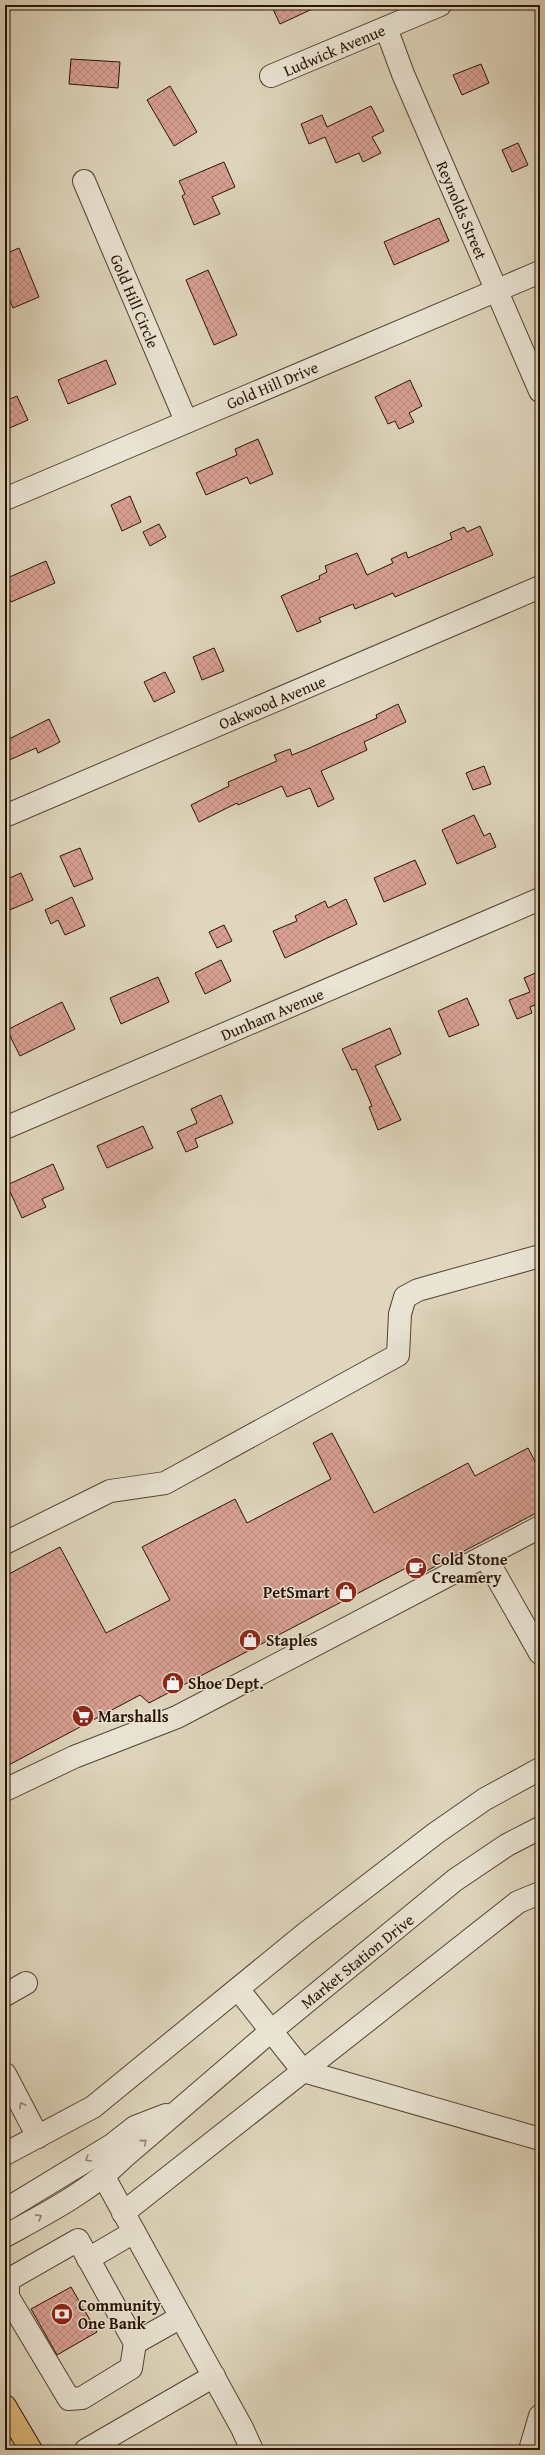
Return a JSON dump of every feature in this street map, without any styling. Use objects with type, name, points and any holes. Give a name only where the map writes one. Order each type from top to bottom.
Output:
[{"type":"main road","points":[[5,2406],[11,2428],[31,2450]]},
{"type":"street","name":"Ludwick Avenue","points":[[271,76],[440,5]]},
{"type":"street","name":"Reynolds Street","points":[[386,28],[403,74],[540,391]]},
{"type":"street","name":"Gold Hill Circle","points":[[84,181],[186,421]]},
{"type":"street","name":"Gold Hill Drive","points":[[5,499],[540,272]]},
{"type":"street","name":"Oakwood Avenue","points":[[5,816],[540,587]]},
{"type":"street","name":"Dunham Avenue","points":[[5,1128],[540,899]]},
{"type":"street","points":[[5,1543],[110,1491],[165,1483],[398,1355],[400,1314],[405,1296],[418,1290],[540,1256]]},
{"type":"street","points":[[5,1790],[74,1757],[177,1717],[540,1527]]},
{"type":"street","points":[[485,1556],[540,1653]]},
{"type":"street","points":[[5,2154],[93,2107],[238,1989],[436,1833],[485,1799],[540,1769]]},
{"type":"street","name":"Market Station Drive","points":[[5,2236],[104,2177],[123,2158],[271,2031],[455,1880],[507,1845],[540,1828]]},
{"type":"street","points":[[123,2213],[518,1902],[540,1893]]},
{"type":"street","points":[[5,1995],[26,1983]]},
{"type":"street","points":[[238,1989],[303,2071],[540,2139]]},
{"type":"street","points":[[5,2074],[38,2137]]},
{"type":"street","name":"Market Station Drive","points":[[5,2210],[112,2145],[135,2127],[184,2107]]},
{"type":"street","points":[[104,2177],[214,2376],[252,2450]]},
{"type":"street","points":[[88,2259],[134,2232]]},
{"type":"street","points":[[78,2240],[135,2343],[131,2368],[82,2398],[69,2399],[8,2297],[8,2280],[78,2240]]},
{"type":"street","points":[[135,2343],[181,2317]]},
{"type":"street","points":[[86,2450],[86,2448],[214,2376]]},
{"type":"street","points":[[530,2450],[540,2416]]},
{"type":"building","points":[[271,5],[321,5],[280,24]]},
{"type":"building","points":[[71,59],[120,62],[118,88],[69,84]]},
{"type":"building","points":[[481,64],[489,83],[462,95],[453,75]]},
{"type":"building","points":[[170,86],[197,132],[174,146],[147,100]]},
{"type":"building","points":[[371,106],[384,131],[372,137],[381,153],[363,162],[359,153],[336,163],[325,137],[309,144],[301,124],[322,115],[327,127]]},
{"type":"building","points":[[518,143],[528,165],[512,172],[502,150]]},
{"type":"building","points":[[224,162],[235,187],[212,197],[220,214],[194,225],[182,196],[185,194],[179,181]]},
{"type":"building","points":[[439,218],[449,241],[394,265],[384,242]]},
{"type":"building","points":[[19,248],[39,297],[13,308],[5,288],[5,254]]},
{"type":"building","points":[[208,270],[237,335],[214,345],[186,280]]},
{"type":"building","points":[[106,360],[116,384],[68,404],[58,380]]},
{"type":"building","points":[[410,380],[422,406],[409,413],[414,422],[399,429],[395,421],[388,424],[375,397]]},
{"type":"building","points":[[17,396],[28,420],[5,430],[5,401]]},
{"type":"building","points":[[258,439],[273,474],[250,484],[247,477],[206,495],[196,473],[237,455],[235,449]]},
{"type":"building","points":[[130,496],[141,522],[122,531],[111,505]]},
{"type":"building","points":[[159,524],[166,537],[150,546],[143,532]]},
{"type":"building","points":[[480,526],[493,555],[395,597],[393,593],[355,609],[353,604],[319,618],[321,622],[297,632],[281,596],[320,579],[319,576],[327,572],[325,566],[357,553],[367,575],[393,563],[391,559],[406,552],[408,558],[452,539],[450,533],[464,527],[467,532]]},
{"type":"building","points":[[46,561],[55,583],[11,602],[5,588],[5,579]]},
{"type":"building","points":[[214,648],[224,671],[202,680],[193,657]]},
{"type":"building","points":[[165,672],[175,692],[154,702],[144,682]]},
{"type":"building","points":[[398,704],[406,722],[364,742],[367,750],[321,771],[334,799],[318,807],[310,788],[287,797],[282,786],[238,805],[237,803],[199,822],[191,805],[229,786],[228,782],[277,761],[274,755],[290,749],[292,755],[307,749],[377,718],[376,715]]},
{"type":"building","points":[[49,719],[60,742],[38,753],[36,748],[5,762],[5,741]]},
{"type":"building","points":[[484,766],[491,784],[473,790],[466,773]]},
{"type":"building","points":[[474,815],[484,836],[490,833],[496,847],[457,864],[442,830]]},
{"type":"building","points":[[80,848],[93,879],[74,887],[60,856]]},
{"type":"building","points":[[415,860],[426,884],[384,902],[374,878]]},
{"type":"building","points":[[21,873],[33,900],[5,912],[5,880]]},
{"type":"building","points":[[72,897],[85,926],[65,935],[58,920],[51,924],[45,910]]},
{"type":"building","points":[[346,899],[357,924],[285,958],[273,931],[297,921],[295,916],[325,901],[328,908]]},
{"type":"building","points":[[224,925],[232,941],[217,948],[209,932]]},
{"type":"building","points":[[221,960],[231,981],[205,994],[195,973]]},
{"type":"building","points":[[540,971],[540,1016],[535,1005],[530,1007],[532,1013],[517,1019],[509,1000],[530,992],[524,978]]},
{"type":"building","points":[[158,977],[169,1002],[121,1024],[110,998]]},
{"type":"building","points":[[467,998],[479,1025],[449,1037],[438,1011]]},
{"type":"building","points":[[62,1002],[75,1029],[20,1056],[7,1030]]},
{"type":"building","points":[[390,1028],[401,1054],[375,1066],[401,1120],[378,1130],[369,1107],[372,1106],[356,1069],[352,1070],[342,1049]]},
{"type":"building","points":[[221,1095],[233,1123],[195,1139],[198,1147],[186,1152],[177,1132],[197,1123],[191,1109]]},
{"type":"building","points":[[143,1126],[153,1148],[107,1168],[97,1146]]},
{"type":"building","points":[[53,1164],[64,1189],[42,1199],[46,1207],[22,1218],[7,1185]]},
{"type":"building","points":[[332,1433],[374,1513],[468,1463],[475,1476],[528,1448],[540,1471],[540,1511],[413,1578],[408,1567],[149,1703],[140,1695],[5,1767],[5,1576],[60,1547],[106,1633],[170,1600],[142,1547],[235,1499],[247,1523],[331,1479],[313,1443]]},
{"type":"building","points":[[71,2287],[97,2332],[57,2355],[31,2309]]},
{"type":"place","name":"Cold Stone Creamery","points":[[416,1568]]},
{"type":"place","name":"PetSmart","points":[[346,1592]]},
{"type":"place","name":"Staples","points":[[250,1640]]},
{"type":"place","name":"Shoe Dept.","points":[[173,1683]]},
{"type":"place","name":"Marshalls","points":[[83,1716]]},
{"type":"place","name":"Community One Bank","points":[[62,2314]]}]
